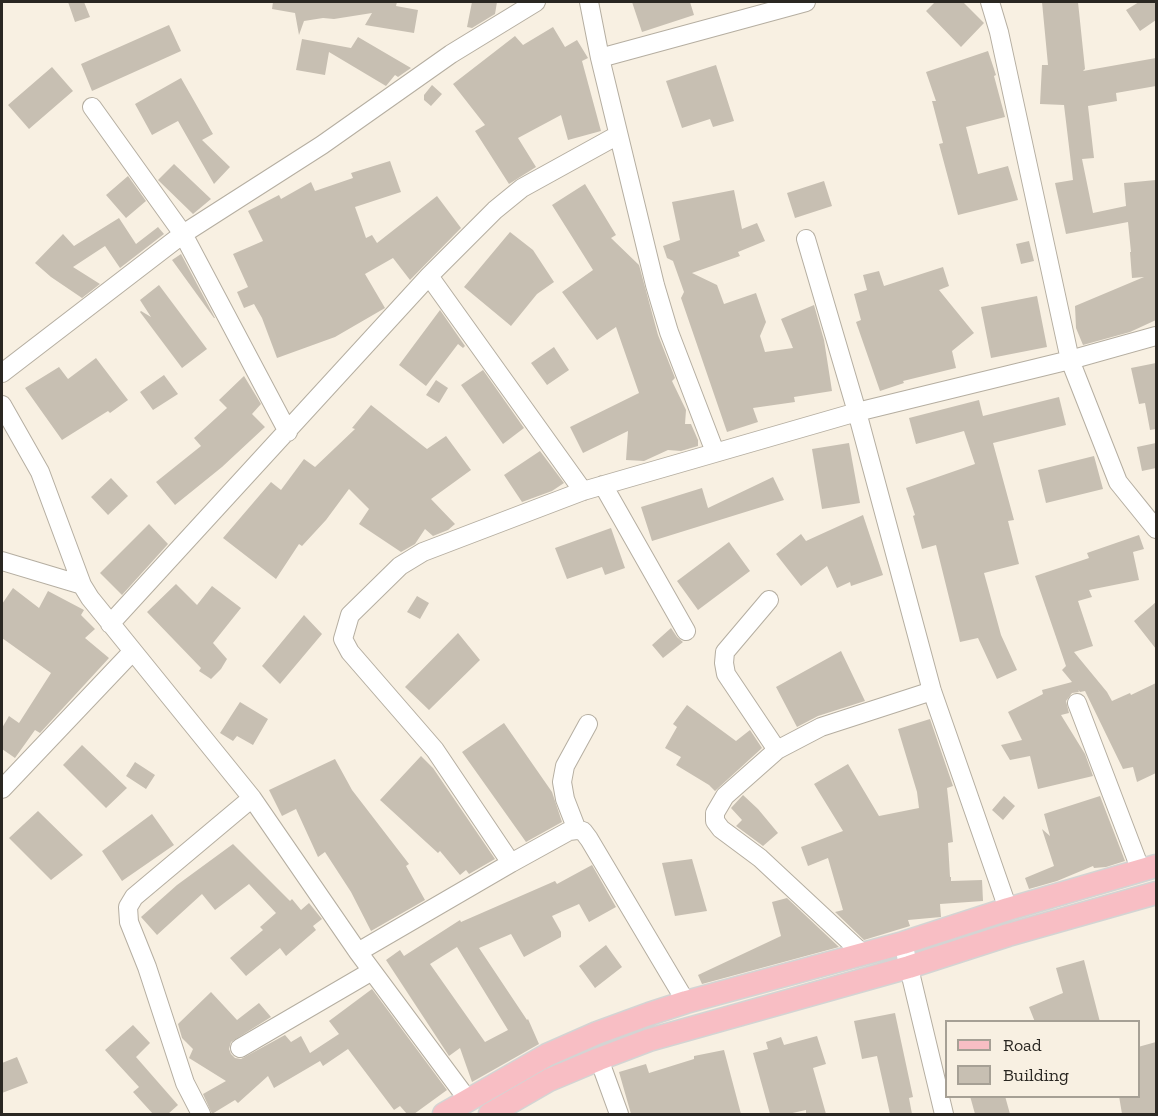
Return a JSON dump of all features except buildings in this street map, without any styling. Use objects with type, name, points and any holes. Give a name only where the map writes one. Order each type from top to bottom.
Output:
[{"type":"main road","points":[[444,1114],[547,1054],[597,1033],[686,1002],[903,943],[1008,909],[1149,868]]},
{"type":"main road","points":[[491,1114],[549,1080],[599,1059],[694,1026],[909,967],[1008,935],[1156,893]]},
{"type":"street","points":[[2,373],[183,234],[322,145],[451,54],[536,2]]},
{"type":"street","points":[[589,2],[600,58],[655,285],[669,332],[715,452]]},
{"type":"street","points":[[600,58],[806,2]]},
{"type":"street","points":[[990,2],[999,32],[1070,360],[1118,482],[1156,529]]},
{"type":"street","points":[[999,2],[999,32]]},
{"type":"street","points":[[92,108],[183,234],[288,432]]},
{"type":"street","points":[[110,624],[429,276],[495,210],[522,188],[618,135]]},
{"type":"street","points":[[806,239],[857,412],[932,691],[1008,909]]},
{"type":"street","points":[[429,276],[583,491]]},
{"type":"street","points":[[511,863],[435,750],[350,651],[344,639],[345,627],[350,615],[400,566],[423,552],[603,484],[857,412],[1070,360],[1156,336]]},
{"type":"street","points":[[2,405],[40,472],[82,585],[110,624],[252,798],[358,952],[468,1100]]},
{"type":"street","points":[[603,484],[686,630]]},
{"type":"street","points":[[2,561],[82,585]]},
{"type":"street","points":[[769,600],[725,652],[723,663],[726,674],[777,750]]},
{"type":"street","points":[[2,789],[132,651]]},
{"type":"street","points":[[862,953],[760,858],[721,829],[715,820],[715,813],[725,796],[777,750],[821,727],[932,691]]},
{"type":"street","points":[[1077,703],[1149,868]]},
{"type":"street","points":[[577,830],[565,799],[562,782],[565,766],[588,724]]},
{"type":"street","points":[[201,1114],[185,1083],[147,967],[129,922],[128,907],[134,897],[252,798]]},
{"type":"street","points":[[358,952],[511,863],[569,831],[577,830],[583,831],[590,838],[686,1002]]},
{"type":"street","points":[[903,943],[944,1114]]},
{"type":"street","points":[[240,1047],[372,971]]},
{"type":"street","points":[[599,1059],[619,1114]]}]
